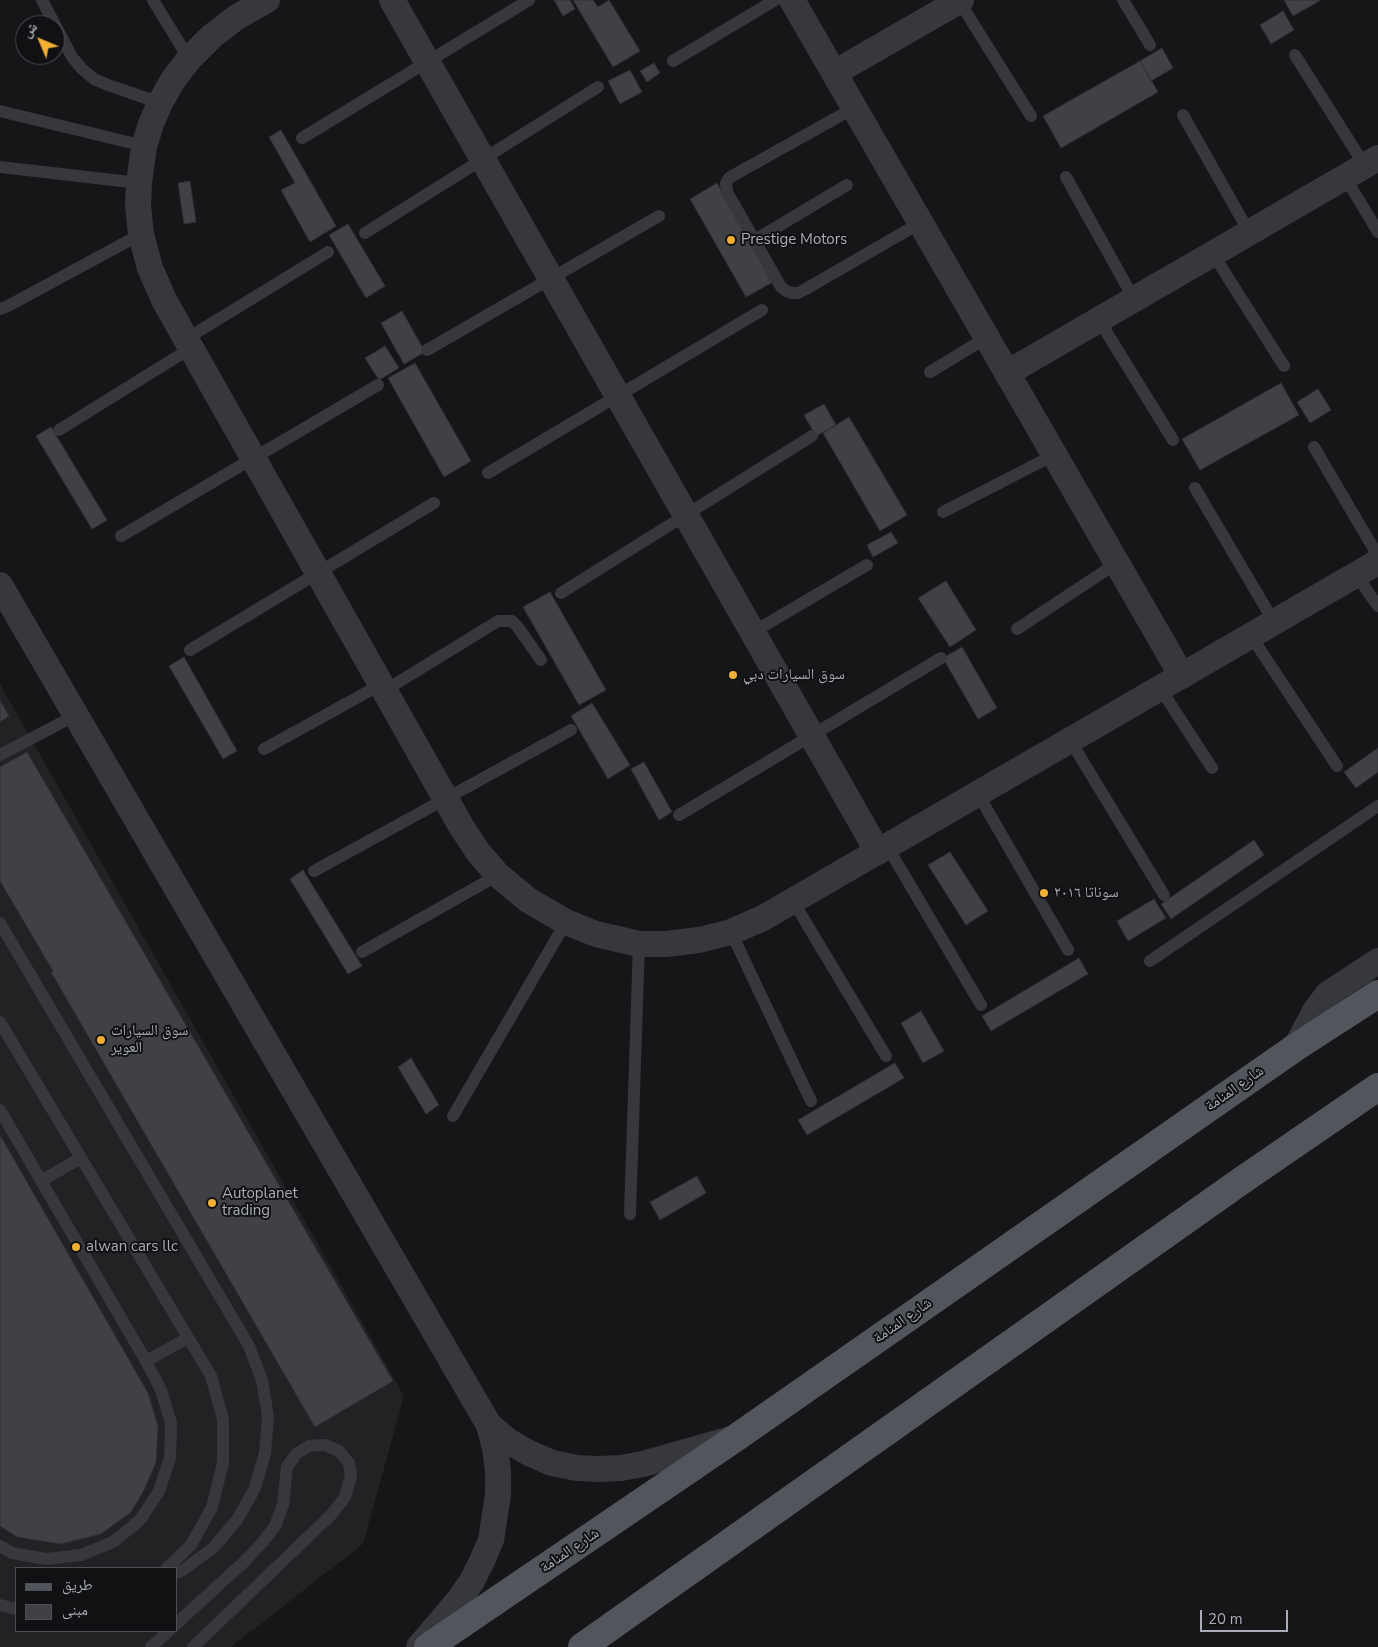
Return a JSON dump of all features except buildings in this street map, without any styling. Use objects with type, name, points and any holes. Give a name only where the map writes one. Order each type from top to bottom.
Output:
[{"type":"main road","name":"شارع المنامة","points":[[428,1647],[737,1437],[1296,1047],[1378,994]]},
{"type":"main road","points":[[582,1647],[1378,1086]]},
{"type":"street","points":[[267,0],[237,17],[212,36],[189,59],[173,80],[160,103],[144,146],[139,183],[138,205],[141,234],[150,268],[164,300],[188,344],[461,826],[478,852],[498,875],[528,900],[566,922],[596,934],[639,944],[666,944],[699,940],[731,932],[763,918],[1378,562]]},
{"type":"street","points":[[392,0],[812,736],[882,849]]},
{"type":"street","points":[[792,0],[1117,563],[1171,682]]},
{"type":"street","points":[[834,73],[960,0]]},
{"type":"street","points":[[1007,373],[1363,167]]},
{"type":"street","points":[[0,585],[488,1425],[495,1448],[498,1471],[498,1494],[491,1540],[472,1581],[459,1600],[419,1647]]},
{"type":"street","points":[[1296,1047],[1315,1011],[1328,994],[1378,961]]},
{"type":"street","points":[[488,1425],[508,1441],[529,1453],[544,1460],[577,1468],[620,1468],[643,1464],[737,1437]]},
{"type":"lane","points":[[42,0],[72,57],[82,69],[108,85],[160,103]]},
{"type":"lane","points":[[153,0],[189,59]]},
{"type":"lane","points":[[302,138],[529,0]]},
{"type":"lane","points":[[673,61],[775,0]]},
{"type":"lane","points":[[960,0],[1031,116]]},
{"type":"lane","points":[[1123,0],[1150,45]]},
{"type":"lane","points":[[1295,56],[1363,167],[1378,232]]},
{"type":"lane","points":[[365,233],[598,87]]},
{"type":"lane","points":[[854,108],[729,178],[725,188],[781,287],[786,291],[798,293],[920,222]]},
{"type":"lane","points":[[0,111],[144,146]]},
{"type":"lane","points":[[1183,115],[1249,232]]},
{"type":"lane","points":[[0,167],[139,183]]},
{"type":"lane","points":[[1066,177],[1134,299]]},
{"type":"lane","points":[[755,240],[847,185]]},
{"type":"lane","points":[[427,350],[659,216]]},
{"type":"lane","points":[[0,309],[141,234]]},
{"type":"lane","points":[[58,430],[328,252]]},
{"type":"lane","points":[[1213,254],[1284,366]]},
{"type":"lane","points":[[488,473],[762,310]]},
{"type":"lane","points":[[1099,320],[1173,440]]},
{"type":"lane","points":[[930,372],[986,338]]},
{"type":"lane","points":[[121,536],[378,385]]},
{"type":"lane","points":[[561,593],[812,436]]},
{"type":"lane","points":[[1314,447],[1378,556]]},
{"type":"lane","points":[[943,512],[1054,455]]},
{"type":"lane","points":[[1195,488],[1274,622]]},
{"type":"lane","points":[[190,650],[434,503]]},
{"type":"lane","points":[[1017,629],[1117,563]]},
{"type":"lane","points":[[753,632],[867,566]]},
{"type":"lane","points":[[1356,575],[1378,606]]},
{"type":"lane","points":[[264,749],[382,688],[498,621],[505,620],[517,626],[541,660]]},
{"type":"lane","points":[[1251,636],[1337,766]]},
{"type":"lane","points":[[679,815],[941,658]]},
{"type":"lane","points":[[1171,682],[1212,768]]},
{"type":"lane","points":[[0,755],[76,715]]},
{"type":"lane","points":[[314,872],[571,730]]},
{"type":"lane","points":[[1070,740],[1164,894]]},
{"type":"lane","points":[[978,794],[1068,950]]},
{"type":"lane","points":[[1150,961],[1378,806]]},
{"type":"lane","points":[[882,849],[981,1005]]},
{"type":"lane","points":[[362,952],[498,875]]},
{"type":"lane","points":[[793,901],[886,1056]]},
{"type":"lane","points":[[453,1116],[566,922]]},
{"type":"lane","points":[[0,923],[249,1346],[262,1380],[268,1416],[265,1453],[255,1488],[237,1520],[213,1548],[178,1572]]},
{"type":"lane","points":[[731,932],[810,1100]]},
{"type":"lane","points":[[630,1214],[639,944]]},
{"type":"lane","points":[[0,1022],[211,1376],[214,1385],[223,1419],[223,1463],[212,1507],[191,1545],[168,1567]]},
{"type":"lane","points":[[0,1110],[146,1361],[161,1390],[171,1423],[170,1458],[159,1491],[140,1520],[113,1542],[81,1555],[46,1559],[12,1553],[0,1546]]},
{"type":"lane","points":[[42,1181],[81,1158]]},
{"type":"lane","points":[[146,1361],[188,1338]]},
{"type":"lane","points":[[178,1622],[245,1560],[275,1526],[283,1505],[287,1466],[296,1454],[309,1446],[325,1445],[339,1451],[350,1463],[351,1476],[344,1497],[331,1515],[192,1647]]},
{"type":"lane","points":[[0,1605],[15,1609]]},
{"type":"lane","points":[[151,1647],[168,1632]]},
{"type":"shaded area","name":"سوق السيارات العوير","points":[[0,684],[404,1396],[363,1544],[231,1647],[0,1647]]},
{"type":"place","name":"Prestige Motors","points":[[731,240]]},
{"type":"place","name":"سوق السيارات دبي","points":[[733,675]]},
{"type":"place","name":"سوناتا ٢٠١٦","points":[[1044,893]]},
{"type":"place","name":"سوق السيارات العوير","points":[[101,1040]]},
{"type":"place","name":"Autoplanet trading","points":[[212,1203]]},
{"type":"place","name":"alwan cars llc","points":[[76,1247]]}]
